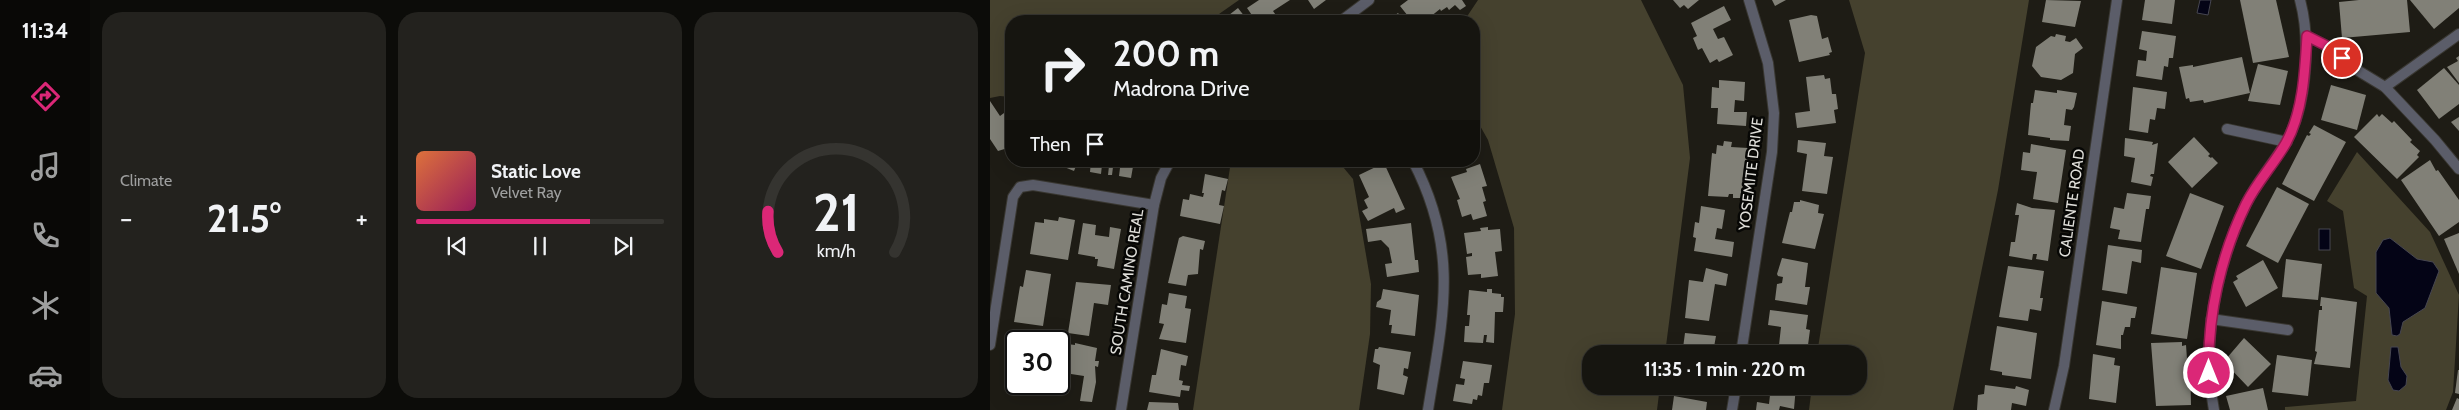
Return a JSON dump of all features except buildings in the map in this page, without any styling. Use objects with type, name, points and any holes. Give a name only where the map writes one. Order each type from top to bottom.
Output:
[{"type":"street","points":[[1349,15],[1369,0]]},
{"type":"street","name":"YOSEMITE DRIVE","points":[[1742,345],[1772,152],[1774,113],[1768,63],[1749,0]]},
{"type":"street","name":"CALIENTE ROAD","points":[[2054,410],[2064,366],[2117,0]]},
{"type":"street","points":[[2214,410],[2210,388],[2209,358],[2212,319],[2223,264],[2246,203],[2287,142],[2305,76],[2307,36],[2300,0]]},
{"type":"street","points":[[2385,86],[2459,34]]},
{"type":"street","points":[[2307,36],[2327,46],[2358,70],[2385,86],[2435,140],[2459,170]]},
{"type":"street","points":[[2226,129],[2287,142]]},
{"type":"street","name":"SOUTH CAMINO REAL","points":[[1121,410],[1154,205],[1161,178],[1167,167]]},
{"type":"street","points":[[1416,167],[1425,185],[1438,222],[1445,269],[1443,316],[1428,410]]},
{"type":"street","points":[[990,345],[1013,197],[1020,187],[1033,185],[1154,205]]},
{"type":"street","points":[[2212,319],[2288,330]]},
{"type":"street","points":[[1732,410],[1734,395]]},
{"type":"shaded area","points":[[990,0],[1239,0],[1218,15],[1005,15],[1005,96],[990,98]]},
{"type":"shaded area","points":[[1478,0],[1641,0],[1683,85],[1690,158],[1666,345],[1582,345],[1582,395],[1659,395],[1657,410],[1502,410],[1515,314],[1514,228],[1488,140],[1480,126],[1480,15],[1468,15]]},
{"type":"shaded area","points":[[1849,0],[2029,0],[1998,190],[1953,410],[1809,410],[1811,395],[1867,395],[1867,345],[1818,345],[1865,53]]},
{"type":"shaded area","points":[[2357,152],[2430,232],[2459,295],[2453,392],[2446,410],[2285,410],[2285,407],[2356,401],[2367,296],[2354,288],[2343,211],[2327,201]]},
{"type":"shaded area","points":[[1230,167],[1343,167],[1353,179],[1371,284],[1370,334],[1359,410],[1193,410]]},
{"type":"water","points":[[2200,0],[2211,0],[2208,15],[2197,13]]},
{"type":"water","points":[[2319,229],[2330,229],[2330,250],[2319,250]]},
{"type":"water","points":[[2390,238],[2417,259],[2433,262],[2439,271],[2425,308],[2403,322],[2400,334],[2397,336],[2392,335],[2389,308],[2376,293],[2376,252],[2383,240]]},
{"type":"water","points":[[2391,347],[2398,347],[2401,367],[2407,376],[2406,385],[2399,391],[2393,390],[2388,380]]},
{"type":"route","points":[[2209,373],[2212,319],[2223,264],[2246,203],[2287,142],[2305,76],[2307,36],[2327,46],[2342,58]]}]
